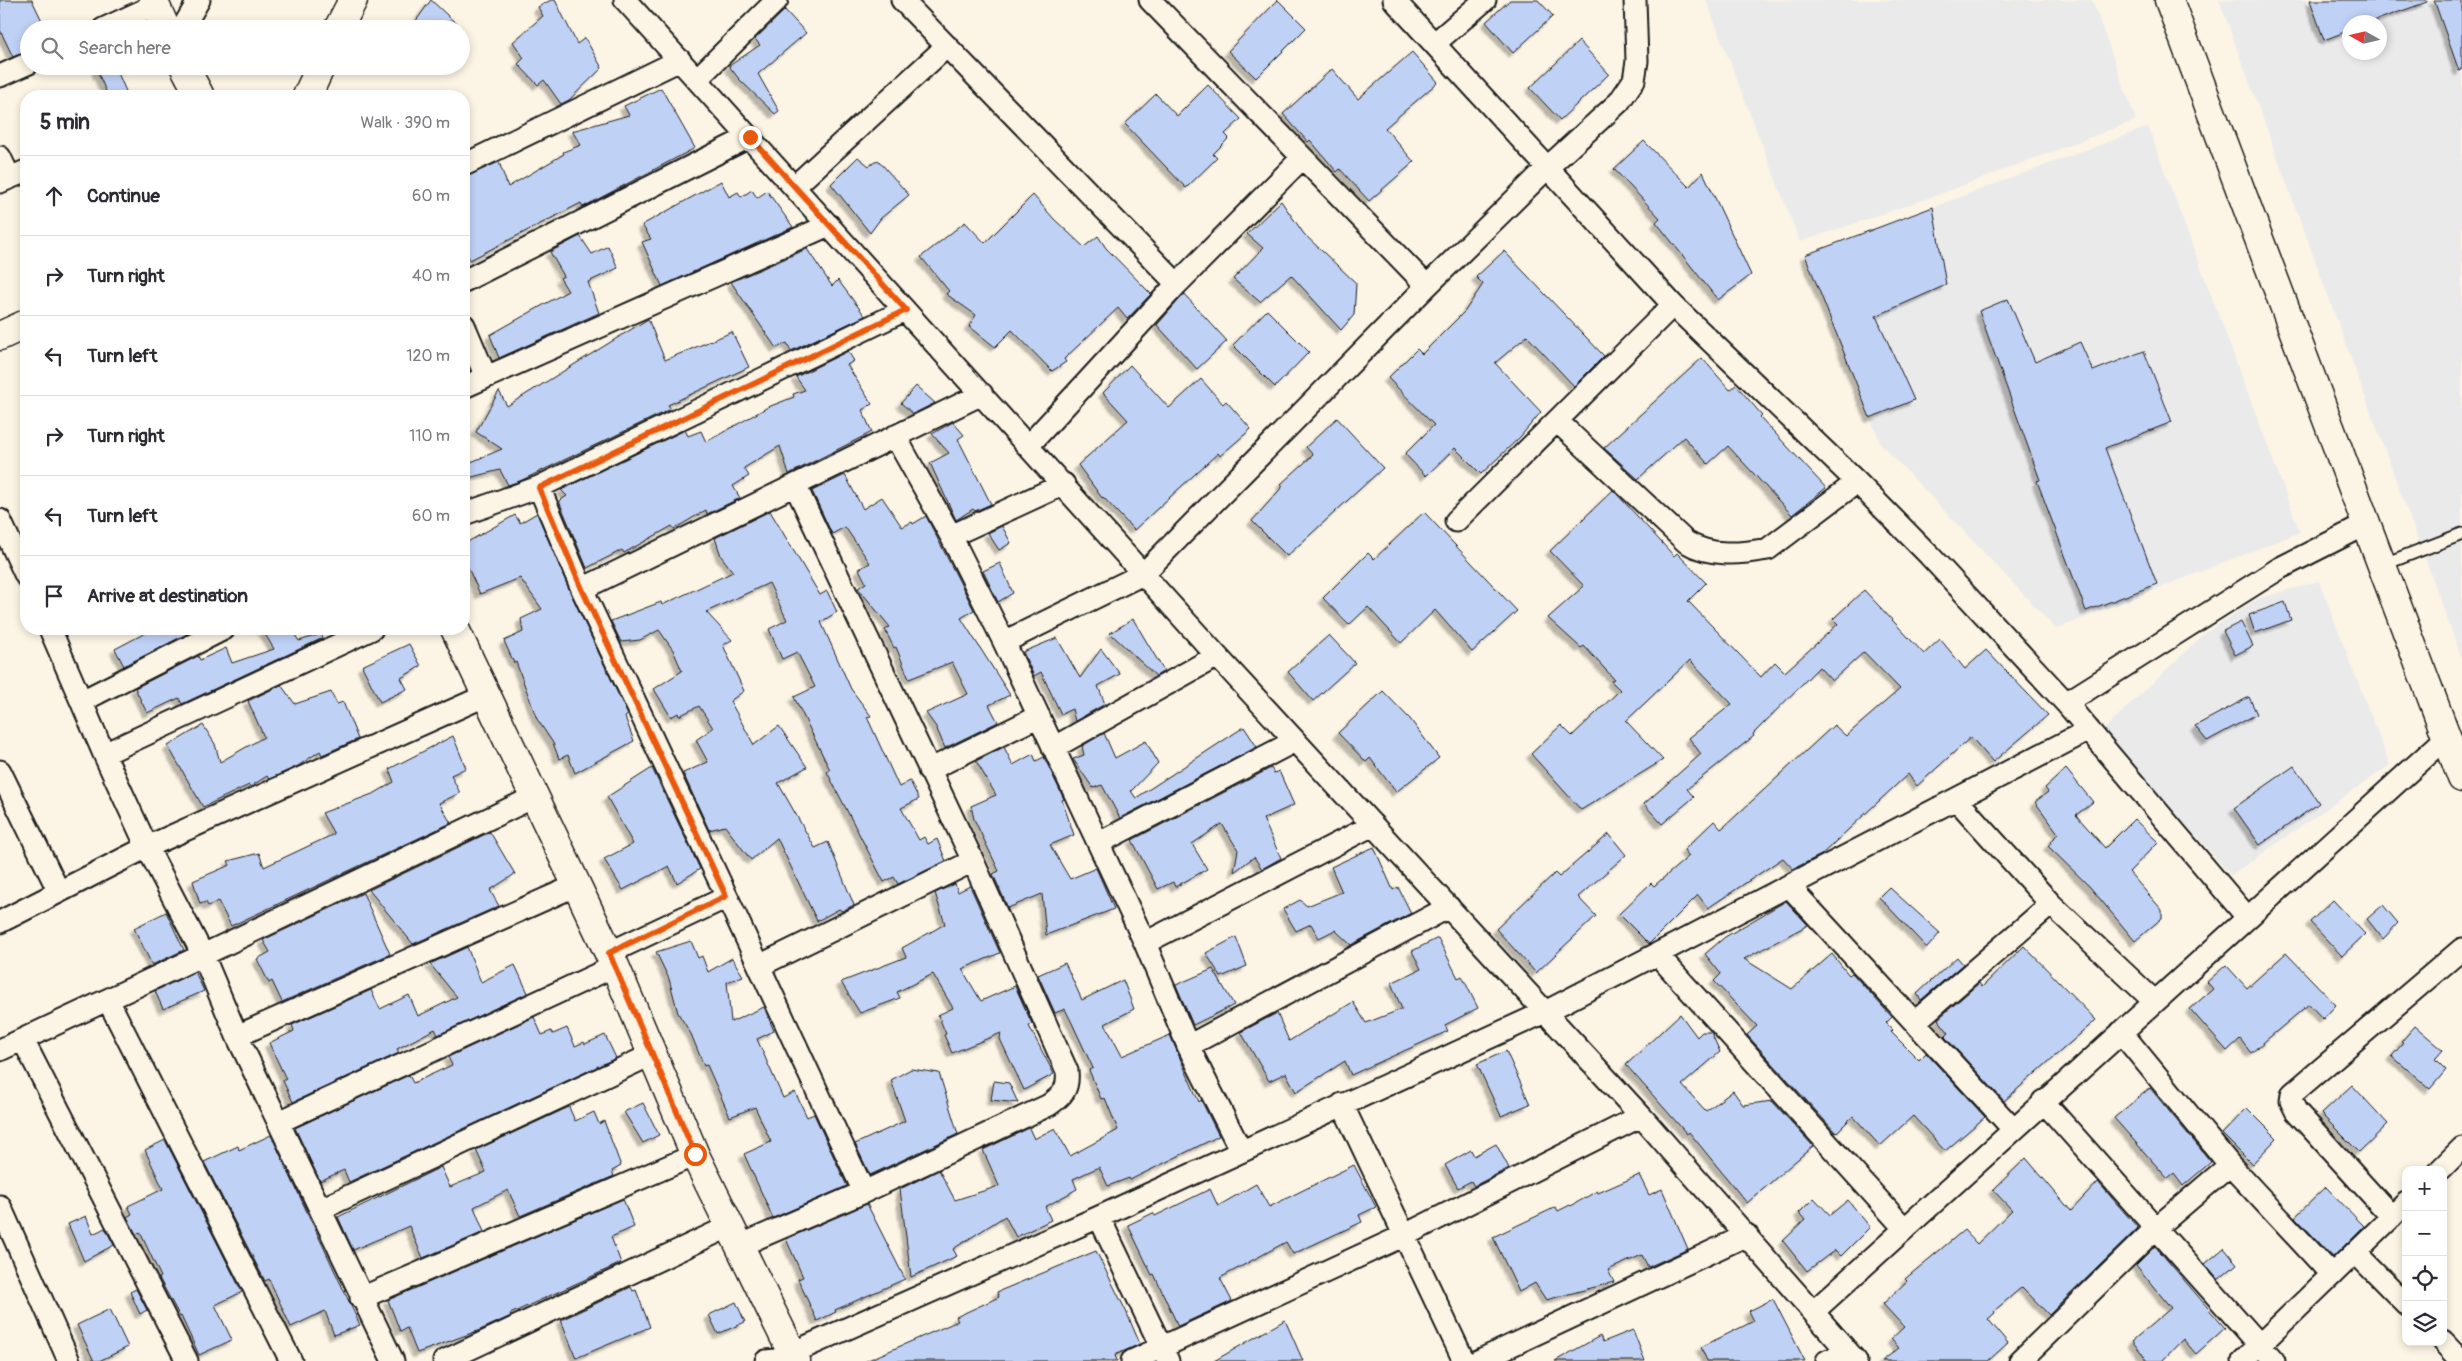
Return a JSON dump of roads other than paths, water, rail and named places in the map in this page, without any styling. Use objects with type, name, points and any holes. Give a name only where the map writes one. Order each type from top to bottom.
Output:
[{"type":"street","points":[[187,20],[199,0]]},
{"type":"street","points":[[343,20],[353,0]]},
{"type":"street","points":[[626,0],[1217,656],[1641,1116],[1852,1356]]},
{"type":"street","points":[[697,79],[776,0]]},
{"type":"street","points":[[902,0],[1177,284]]},
{"type":"street","points":[[1150,0],[1427,286]]},
{"type":"street","points":[[1394,0],[1673,306],[1857,482],[1935,562],[2066,703],[2247,917]]},
{"type":"street","points":[[1434,43],[1485,0]]},
{"type":"street","points":[[1004,642],[1143,574],[1427,286],[1548,167],[1619,102],[1634,80],[1638,62],[1634,0]]},
{"type":"street","points":[[2169,0],[2462,778]]},
{"type":"street","points":[[120,20],[154,2],[162,20]]},
{"type":"street","points":[[794,187],[947,46]]},
{"type":"street","points":[[470,162],[680,60]]},
{"type":"street","points":[[0,76],[20,67]]},
{"type":"street","points":[[187,75],[193,90]]},
{"type":"street","points":[[310,90],[317,75]]},
{"type":"street","points":[[470,278],[750,137]]},
{"type":"street","points":[[0,157],[12,177]]},
{"type":"street","points":[[1029,446],[1177,284],[1302,158]]},
{"type":"street","points":[[470,383],[829,226]]},
{"type":"street","points":[[1456,521],[1673,306]]},
{"type":"street","points":[[470,512],[539,488],[906,310]]},
{"type":"street","points":[[0,336],[20,327]]},
{"type":"street","points":[[470,339],[486,376]]},
{"type":"street","points":[[582,589],[982,394]]},
{"type":"street","points":[[1557,421],[1686,542],[1701,551],[1751,552],[1768,549],[1857,482]]},
{"type":"street","points":[[895,436],[951,536],[1004,642],[1145,942],[1188,1046],[1241,1151]]},
{"type":"street","points":[[951,536],[1064,484]]},
{"type":"street","points":[[444,1361],[735,1236],[864,1192],[1049,1105],[1063,1096],[1068,1082],[1068,1071],[973,861],[795,485]]},
{"type":"street","points":[[539,488],[582,589],[864,1192]]},
{"type":"street","points":[[0,520],[20,563]]},
{"type":"street","points":[[2066,703],[2280,568],[2367,524]]},
{"type":"street","points":[[53,635],[104,754],[148,847],[203,955],[237,1036],[321,1209],[361,1298],[393,1361]]},
{"type":"street","points":[[82,701],[212,635]]},
{"type":"street","points":[[104,754],[359,635]]},
{"type":"street","points":[[458,635],[612,959],[695,1154],[735,1236],[784,1359]]},
{"type":"street","points":[[1053,748],[1217,656]]},
{"type":"street","points":[[0,922],[148,847],[487,695]]},
{"type":"street","points":[[929,770],[1039,716]]},
{"type":"street","points":[[766,1361],[784,1359],[1099,1218],[1342,1104],[1545,1012],[2089,730]]},
{"type":"street","points":[[1813,1312],[2446,738]]},
{"type":"street","points":[[1099,843],[1295,741]]},
{"type":"street","points":[[2,782],[59,892]]},
{"type":"street","points":[[0,1050],[534,797]]},
{"type":"street","points":[[1956,799],[2051,904],[2154,1001]]},
{"type":"street","points":[[1145,942],[1373,825]]},
{"type":"street","points":[[759,966],[973,861]]},
{"type":"street","points":[[237,1036],[577,885]]},
{"type":"street","points":[[1789,886],[2013,1130]]},
{"type":"street","points":[[279,1122],[612,959],[726,896]]},
{"type":"street","points":[[1915,1022],[2051,904]]},
{"type":"street","points":[[1188,1046],[1449,907]]},
{"type":"street","points":[[2244,1361],[2399,1210],[2296,1111],[2291,1101],[2292,1094],[2462,949]]},
{"type":"street","points":[[1657,954],[1904,1228]]},
{"type":"street","points":[[108,1000],[291,1361]]},
{"type":"street","points":[[2120,1032],[2230,1165],[2332,1275]]},
{"type":"street","points":[[23,1040],[187,1361]]},
{"type":"street","points":[[321,1209],[653,1054]]},
{"type":"street","points":[[2043,1102],[2274,1361]]},
{"type":"street","points":[[1342,1104],[1464,1361]]},
{"type":"street","points":[[1132,1361],[1165,1354],[1641,1116]]},
{"type":"street","points":[[2444,1166],[2462,1148]]},
{"type":"street","points":[[361,1298],[695,1154]]},
{"type":"street","points":[[2020,1361],[2156,1229],[2230,1165]]},
{"type":"street","points":[[0,1206],[69,1361]]},
{"type":"street","points":[[1099,1218],[1165,1354]]},
{"type":"street","points":[[1478,1361],[1747,1235]]},
{"type":"street","points":[[2355,1252],[2403,1301]]},
{"type":"street","points":[[2447,1346],[2462,1361]]},
{"type":"street","points":[[1827,1361],[1852,1356]]},
{"type":"lane","points":[[2382,565],[2462,534]]}]
